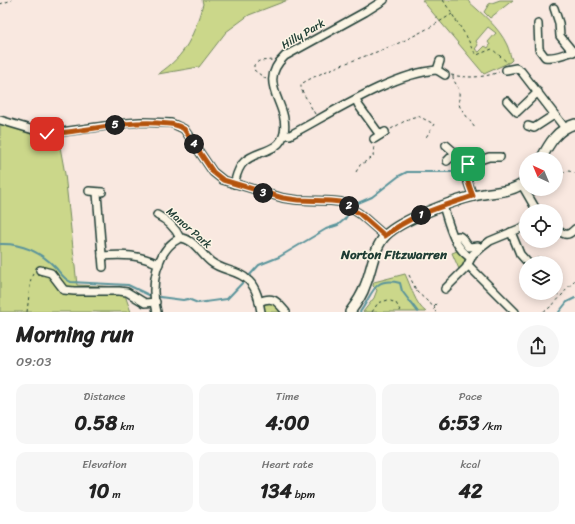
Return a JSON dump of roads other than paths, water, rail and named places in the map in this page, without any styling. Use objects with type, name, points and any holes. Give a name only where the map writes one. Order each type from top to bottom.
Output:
[{"type":"main road","points":[[545,152],[554,137],[565,128],[575,124]]},
{"type":"main road","points":[[350,312],[365,287],[376,251],[385,236],[403,223],[443,206],[473,196],[510,190],[519,186]]},
{"type":"street","name":"Hilly Park","points":[[284,135],[285,119],[273,87],[276,68],[279,63],[286,56],[384,0]]},
{"type":"street","points":[[538,24],[540,49],[545,57],[551,58],[574,51],[560,36],[559,23],[554,8]]},
{"type":"street","points":[[437,70],[440,61]]},
{"type":"street","points":[[506,70],[516,68],[520,71],[565,128]]},
{"type":"street","points":[[234,184],[240,166],[244,161],[275,147],[284,135],[290,135],[382,86],[429,71],[437,70],[445,75]]},
{"type":"street","points":[[507,101],[517,112],[538,92]]},
{"type":"street","points":[[356,100],[359,106],[382,134],[374,139]]},
{"type":"street","points":[[528,126],[534,128],[554,115]]},
{"type":"street","points":[[0,120],[47,134],[127,123],[171,123],[184,129],[200,155],[219,178],[234,184],[283,198],[341,202],[360,214],[385,236]]},
{"type":"street","points":[[446,145],[468,164]]},
{"type":"street","points":[[447,161],[455,153]]},
{"type":"street","points":[[473,196],[466,177],[468,164],[489,154],[500,157]]},
{"type":"street","points":[[96,192],[103,267]]},
{"type":"street","points":[[443,206],[460,249],[471,258]]},
{"type":"street","name":"Manor Park","points":[[157,215],[177,231],[180,238],[184,238],[192,243],[212,263],[244,275],[254,287],[261,312]]},
{"type":"street","points":[[100,226],[108,225]]},
{"type":"street","points":[[445,289],[468,265],[471,258],[480,249],[490,241],[519,229]]},
{"type":"street","points":[[563,234],[568,235],[575,229]]},
{"type":"street","points":[[511,232],[522,256]]},
{"type":"street","points":[[454,237],[459,236],[463,238],[469,247],[478,246],[480,249]]},
{"type":"street","points":[[158,312],[156,302],[156,274],[159,264],[170,245],[180,238]]},
{"type":"street","points":[[102,256],[120,254],[129,255],[150,260],[159,264]]},
{"type":"street","points":[[468,265],[512,311]]},
{"type":"street","points":[[40,270],[51,273],[64,290],[127,292],[145,303],[156,302]]},
{"type":"street","points":[[446,275],[453,281]]},
{"type":"street","points":[[259,302],[270,298],[276,300],[286,312]]},
{"type":"waterway","points":[[355,207],[358,203],[372,197],[399,176],[407,172],[456,172]]},
{"type":"waterway","points":[[248,277],[259,265],[279,257],[326,229],[338,225],[345,219],[351,210]]},
{"type":"waterway","points":[[0,244],[16,245],[37,253],[50,262],[64,278],[71,282],[128,285],[151,296]]},
{"type":"waterway","points":[[160,297],[183,300],[188,299],[198,303],[227,299],[245,280]]},
{"type":"waterway","points":[[360,312],[374,288],[384,282],[400,283],[402,291],[418,312]]},
{"type":"waterway","points":[[559,312],[567,302],[575,298]]},
{"type":"district","name":"Norton Fitzwarren","points":[[394,254]]}]
